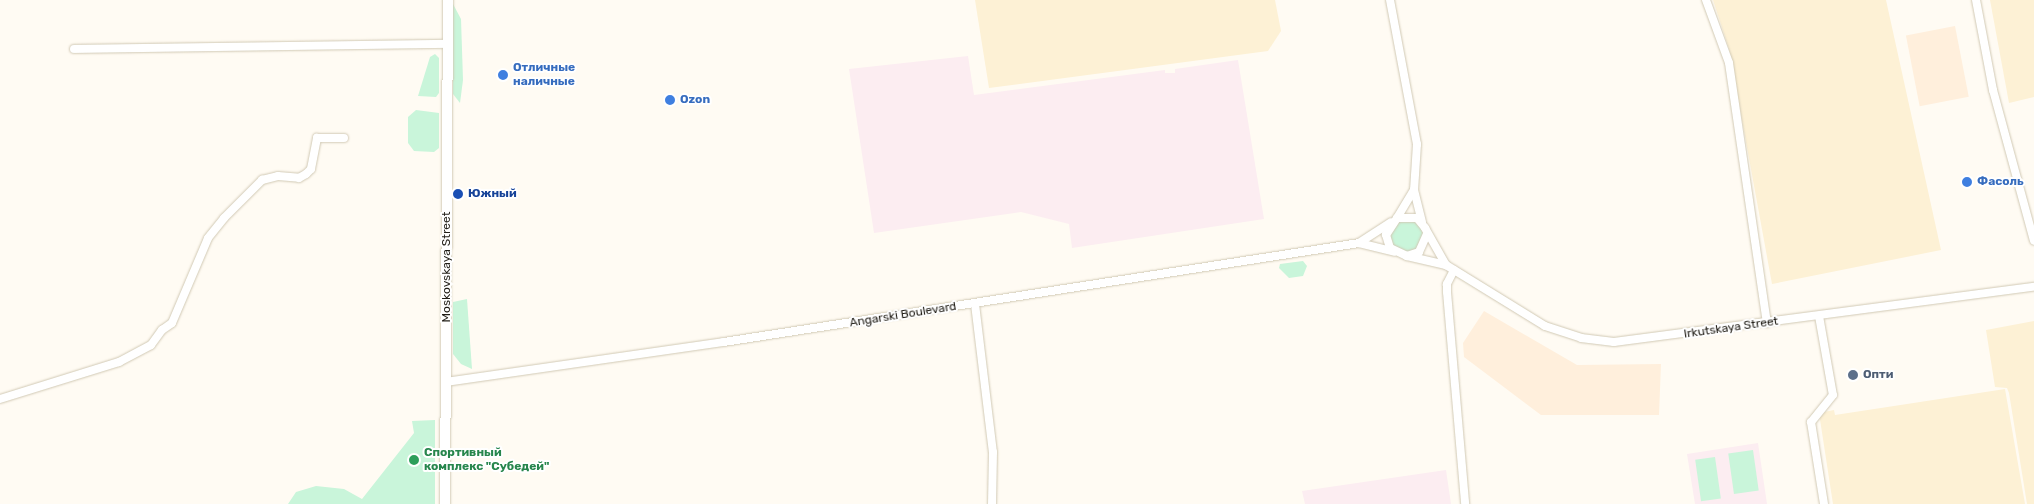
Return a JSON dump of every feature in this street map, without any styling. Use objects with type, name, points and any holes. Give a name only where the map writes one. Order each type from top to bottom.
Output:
[{"type":"main road","name":"Moskovskaya Street","points":[[445,504],[448,0]]},
{"type":"street","points":[[1390,0],[1418,144],[1414,190],[1427,234],[1424,247],[1407,256],[1394,252],[1386,235],[1414,190]]},
{"type":"street","points":[[1706,0],[1729,63],[1767,323]]},
{"type":"street","points":[[1976,0],[1993,90],[2034,242]]},
{"type":"street","points":[[74,49],[448,44]]},
{"type":"street","points":[[0,399],[119,362],[151,346],[177,314],[208,238],[224,218],[262,180],[278,176],[299,178],[306,174],[311,169],[318,138],[344,138]]},
{"type":"street","points":[[1394,220],[1410,216],[1422,222]]},
{"type":"street","name":"Angarski Boulevard","points":[[1360,243],[1394,220]]},
{"type":"street","name":"Irkutskaya Street","points":[[1427,234],[1446,265]]},
{"type":"street","name":"Angarski Boulevard","points":[[446,382],[974,304],[1360,243],[1394,252]]},
{"type":"street","name":"Irkutskaya Street","points":[[1407,256],[1446,265],[1545,326],[1592,340],[1635,341],[2034,287]]},
{"type":"street","points":[[1454,270],[1447,284],[1465,504]]},
{"type":"street","points":[[974,304],[993,452],[992,504]]},
{"type":"street","points":[[1819,316],[1833,395],[1811,422],[1824,504]]},
{"type":"shaded area","points":[[975,0],[1275,0],[1281,31],[1268,51],[989,88]]},
{"type":"shaded area","points":[[1713,0],[1886,0],[1941,250],[1772,284],[1729,49]]},
{"type":"shaded area","points":[[1990,0],[2034,0],[2034,97],[2009,103]]},
{"type":"shaded area","points":[[1955,26],[1969,97],[1920,106],[1906,36]]},
{"type":"shaded area","points":[[968,56],[974,95],[1165,70],[1165,73],[1175,73],[1175,69],[1238,60],[1264,219],[1072,248],[1069,224],[1021,212],[874,233],[849,69]]},
{"type":"shaded area","points":[[1484,311],[1577,365],[1661,364],[1659,415],[1541,415],[1464,357],[1463,343]]},
{"type":"shaded area","points":[[2034,321],[2034,504],[2027,504],[2009,393],[2007,388],[1995,387],[1986,330]]},
{"type":"shaded area","points":[[2005,389],[2025,504],[1833,504],[1819,413],[1834,410],[1835,415]]},
{"type":"shaded area","points":[[1758,443],[1767,504],[1695,504],[1687,454]]},
{"type":"shaded area","points":[[1446,470],[1451,504],[1305,504],[1302,491]]},
{"type":"green space","points":[[453,4],[461,19],[463,80],[460,103],[453,94]]},
{"type":"green space","points":[[435,54],[439,58],[439,93],[436,97],[418,96],[430,57]]},
{"type":"green space","points":[[416,110],[439,113],[439,148],[434,152],[414,151],[408,143],[408,117]]},
{"type":"green space","points":[[1406,219],[1418,224],[1423,236],[1418,248],[1406,253],[1394,248],[1389,236],[1394,224]]},
{"type":"green space","points":[[1303,261],[1307,266],[1303,276],[1289,278],[1279,268],[1280,264]]},
{"type":"green space","points":[[467,299],[472,369],[461,364],[453,354],[453,302]]},
{"type":"green space","name":"Спортивный комплекс \"Субедей\"","points":[[435,420],[435,504],[288,504],[296,492],[316,486],[344,489],[362,499],[414,433],[412,421]]},
{"type":"green space","points":[[1753,450],[1759,491],[1734,494],[1728,453]]},
{"type":"green space","points":[[1715,457],[1721,499],[1701,501],[1695,460]]},
{"type":"place","name":"Отличные наличные","points":[[503,75]]},
{"type":"place","name":"Ozon","points":[[670,100]]},
{"type":"place","name":"Фасоль","points":[[1967,182]]},
{"type":"place","name":"Южный","points":[[458,194]]},
{"type":"place","name":"Опти","points":[[1853,375]]},
{"type":"place","name":"Спортивный комплекс \"Субедей\"","points":[[414,460]]}]
